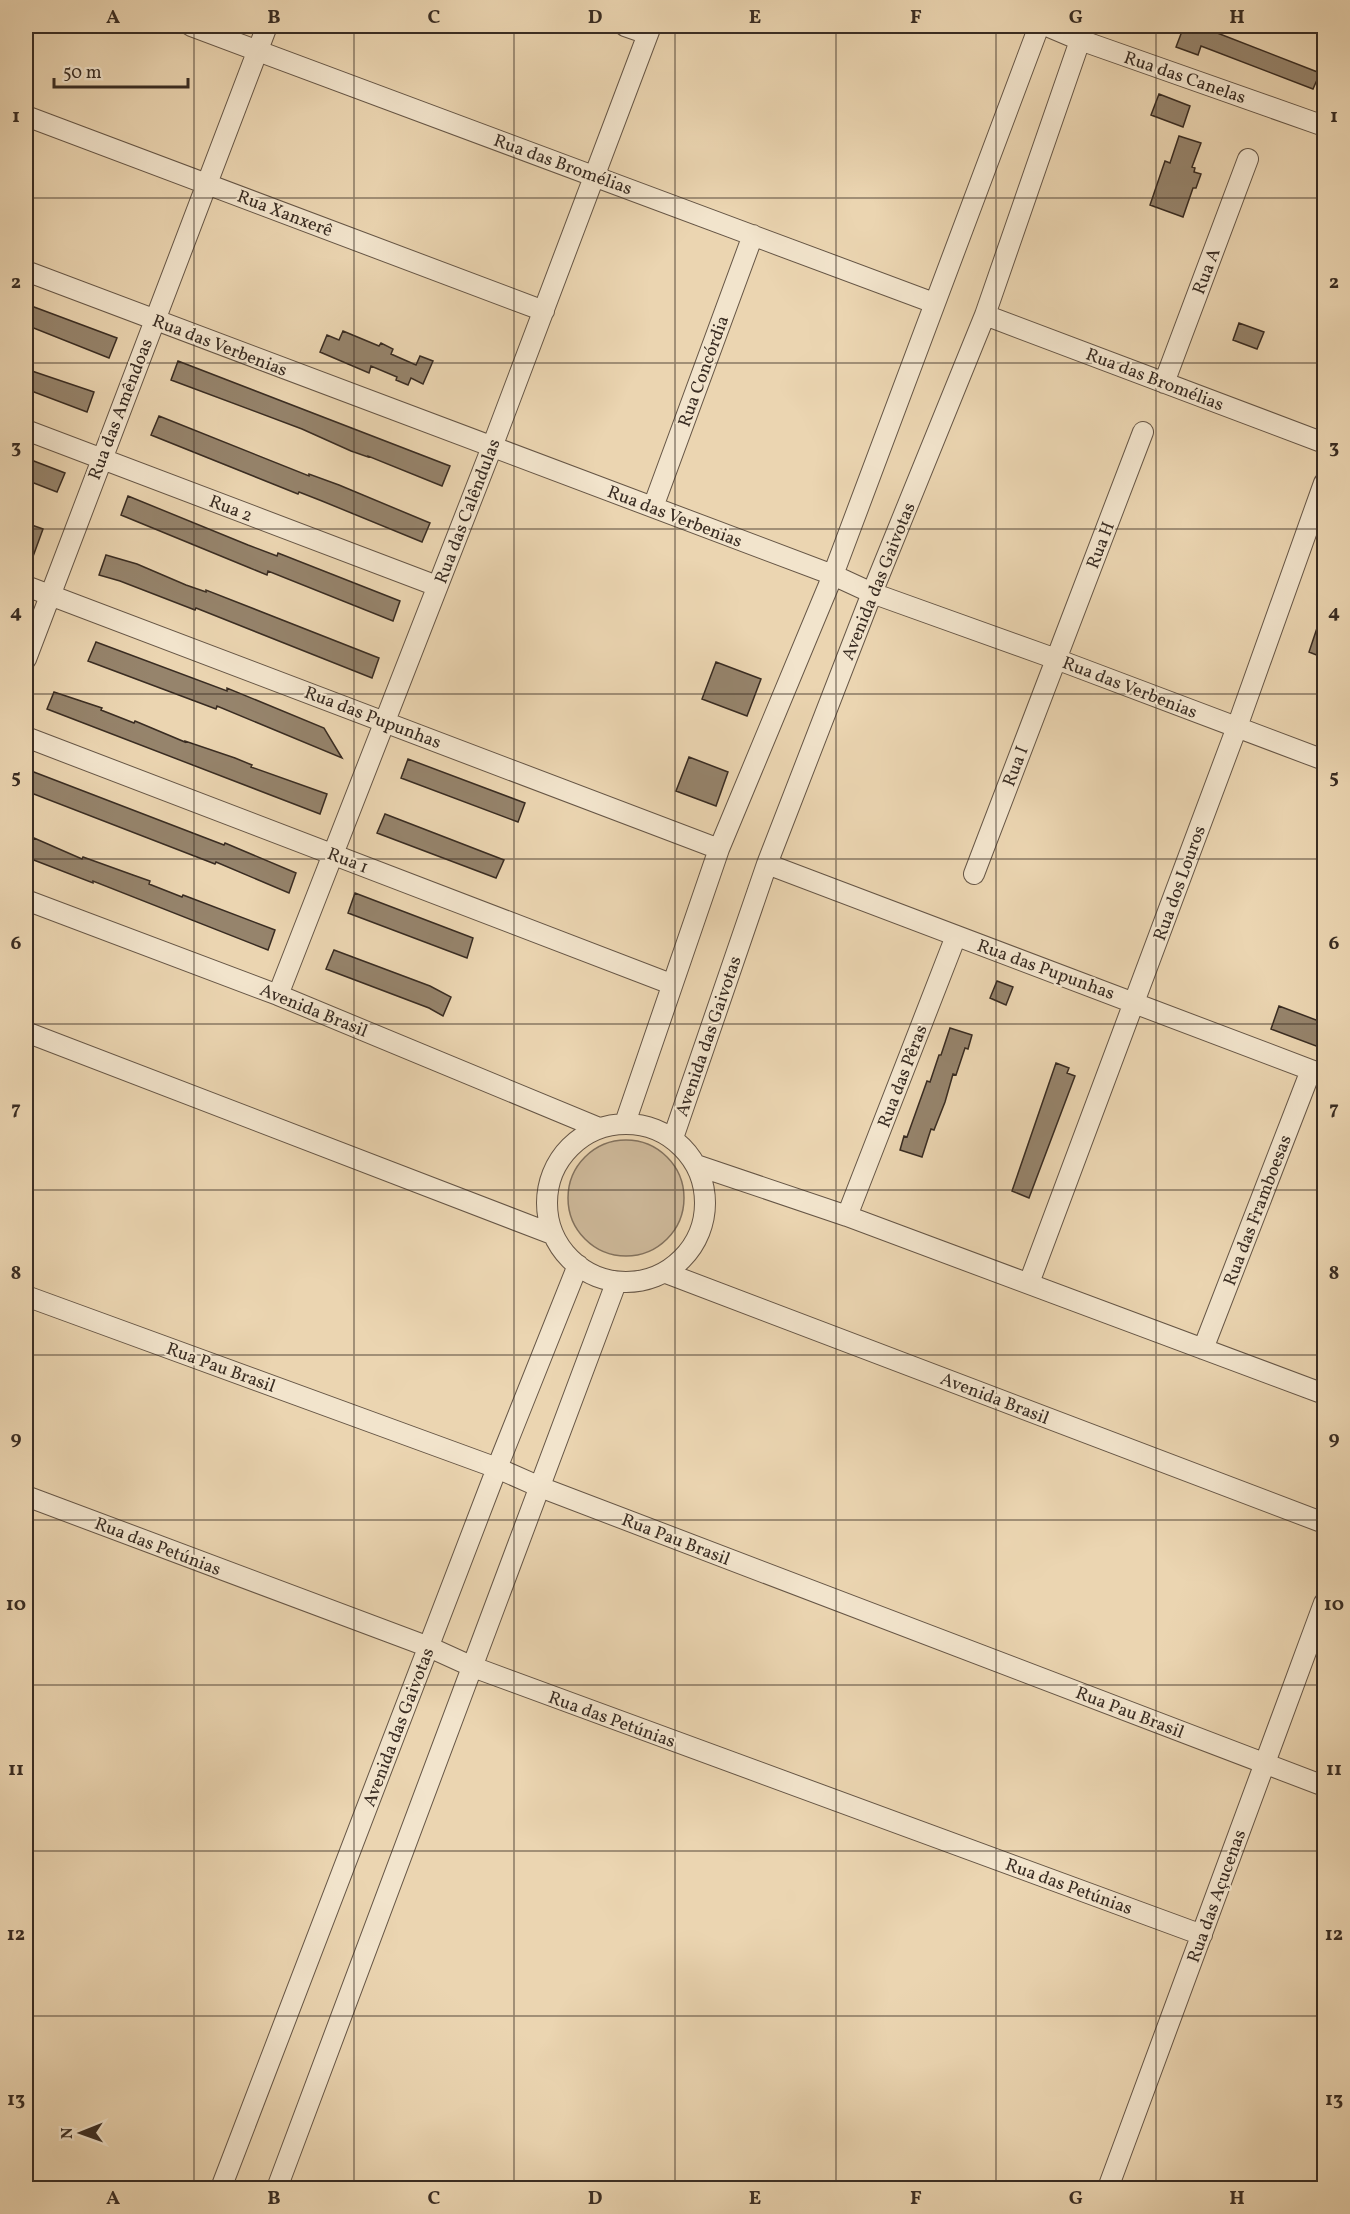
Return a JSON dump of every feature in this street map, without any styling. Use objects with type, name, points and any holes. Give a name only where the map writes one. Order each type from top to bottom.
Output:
[{"type":"street","name":"Rua das Bromélias","points":[[191,26],[934,303]]},
{"type":"street","name":"Rua das Amêndoas","points":[[26,659],[267,26]]},
{"type":"street","points":[[625,26],[650,30]]},
{"type":"street","points":[[625,1123],[719,849],[833,575],[1039,26]]},
{"type":"street","name":"Rua das Canelas","points":[[1047,26],[1083,33],[1324,126]]},
{"type":"street","name":"Rua das Calêndulas","points":[[278,995],[492,447],[650,30]]},
{"type":"street","name":"Avenida das Gaivotas","points":[[673,1138],[767,864],[872,593],[985,315],[1083,33]]},
{"type":"street","name":"Rua Xanxerê","points":[[26,116],[544,310]]},
{"type":"street","name":"Rua A","points":[[1164,383],[1248,159]]},
{"type":"street","name":"Rua Concórdia","points":[[653,507],[753,235]]},
{"type":"street","name":"Rua das Verbenias","points":[[26,272],[833,575],[872,593],[1056,659],[1324,760]]},
{"type":"street","name":"Rua das Bromélias","points":[[985,315],[1324,442]]},
{"type":"street","name":"Rua 2","points":[[26,430],[437,586]]},
{"type":"street","name":"Rua H","points":[[1056,659],[1143,432]]},
{"type":"street","name":"Rua dos Louros","points":[[1029,1283],[1237,727],[1324,483]]},
{"type":"street","name":"Rua das Pupunhas","points":[[26,586],[719,849]]},
{"type":"street","name":"Rua I","points":[[974,874],[1056,659]]},
{"type":"street","name":"Rua 1","points":[[26,737],[671,984]]},
{"type":"street","name":"Rua das Pupunhas","points":[[767,864],[1318,1073]]},
{"type":"street","name":"Avenida Brasil","points":[[26,900],[278,995],[599,1128]]},
{"type":"street","name":"Rua das Pêras","points":[[847,1216],[956,936]]},
{"type":"street","points":[[26,1032],[552,1234]]},
{"type":"street","name":"Rua das Framboesas","points":[[1203,1349],[1318,1073]]},
{"type":"street","points":[[625,1123],[650,1126],[673,1138],[691,1156],[703,1179],[706,1206],[700,1233],[687,1256],[666,1273],[640,1282],[616,1283],[588,1273],[567,1257],[552,1234],[546,1208],[549,1182],[560,1159],[577,1140],[599,1128],[625,1123]]},
{"type":"street","points":[[696,1165],[847,1216],[1324,1394]]},
{"type":"street","name":"Avenida das Gaivotas","points":[[221,2188],[497,1468],[578,1265]]},
{"type":"street","name":"Avenida Brasil","points":[[666,1273],[1324,1523]]},
{"type":"street","points":[[278,2188],[616,1283]]},
{"type":"street","name":"Rua Pau Brasil","points":[[26,1296],[497,1468],[540,1487],[1324,1786]]},
{"type":"street","name":"Rua das Petúnias","points":[[26,1496],[429,1647],[473,1667],[1202,1935]]},
{"type":"street","name":"Rua das Açucenas","points":[[1108,2188],[1324,1603]]},
{"type":"shaded area","points":[[626,1140],[648,1144],[667,1157],[680,1176],[684,1198],[680,1220],[667,1239],[648,1252],[626,1256],[604,1252],[585,1239],[572,1220],[568,1198],[572,1176],[585,1157],[604,1144]]},
{"type":"building","points":[[1184,26],[1208,26],[1207,29],[1320,73],[1313,89],[1201,46],[1198,55],[1176,47]]},
{"type":"building","points":[[1159,94],[1190,106],[1183,127],[1151,115]]},
{"type":"building","points":[[1179,136],[1201,143],[1192,167],[1195,168],[1194,172],[1201,174],[1196,188],[1193,188],[1183,217],[1150,205],[1165,161],[1170,163]]},
{"type":"building","points":[[26,304],[117,338],[109,358],[26,325]]},
{"type":"building","points":[[1239,323],[1264,332],[1257,349],[1233,340]]},
{"type":"building","points":[[343,331],[379,346],[381,343],[393,349],[391,354],[416,365],[420,356],[433,361],[423,384],[411,378],[408,385],[396,380],[397,377],[371,366],[369,373],[320,352],[327,335],[339,340]]},
{"type":"building","points":[[178,361],[450,466],[442,486],[351,451],[302,429],[171,380]]},
{"type":"building","points":[[26,369],[94,392],[87,412],[26,389]]},
{"type":"building","points":[[159,416],[309,476],[309,474],[339,485],[430,523],[422,542],[151,435]]},
{"type":"building","points":[[26,458],[65,473],[57,492],[26,480]]},
{"type":"building","points":[[128,496],[248,545],[277,556],[278,553],[400,601],[393,621],[268,571],[267,575],[121,515]]},
{"type":"building","points":[[26,523],[43,529],[27,573],[26,573]]},
{"type":"building","points":[[106,555],[137,564],[206,592],[206,590],[379,658],[372,678],[196,608],[195,610],[99,575]]},
{"type":"building","points":[[1322,613],[1324,614],[1324,658],[1309,652]]},
{"type":"building","points":[[96,642],[227,691],[227,688],[324,728],[342,758],[217,706],[216,709],[88,661]]},
{"type":"building","points":[[716,662],[761,679],[747,716],[702,699]]},
{"type":"building","points":[[54,692],[102,708],[101,710],[134,723],[135,721],[185,742],[235,758],[252,765],[251,767],[327,794],[320,814],[47,709]]},
{"type":"building","points":[[689,757],[728,772],[716,806],[676,791]]},
{"type":"building","points":[[408,759],[525,803],[518,822],[401,778]]},
{"type":"building","points":[[26,769],[224,845],[225,843],[296,873],[289,893],[216,862],[215,864],[26,791]]},
{"type":"building","points":[[385,814],[504,860],[496,878],[377,833]]},
{"type":"building","points":[[34,838],[82,859],[83,857],[150,881],[149,884],[182,897],[183,895],[275,930],[268,950],[26,857]]},
{"type":"building","points":[[355,893],[473,938],[467,958],[348,913]]},
{"type":"building","points":[[334,950],[430,986],[451,997],[443,1016],[429,1008],[326,969]]},
{"type":"building","points":[[997,981],[1013,987],[1006,1005],[990,998]]},
{"type":"building","points":[[1279,1006],[1324,1023],[1324,1049],[1271,1029]]},
{"type":"building","points":[[950,1028],[972,1035],[956,1075],[953,1074],[945,1102],[934,1130],[931,1129],[922,1157],[900,1150],[927,1081],[930,1082]]},
{"type":"building","points":[[1056,1063],[1069,1068],[1067,1073],[1075,1076],[1029,1198],[1012,1191]]}]
